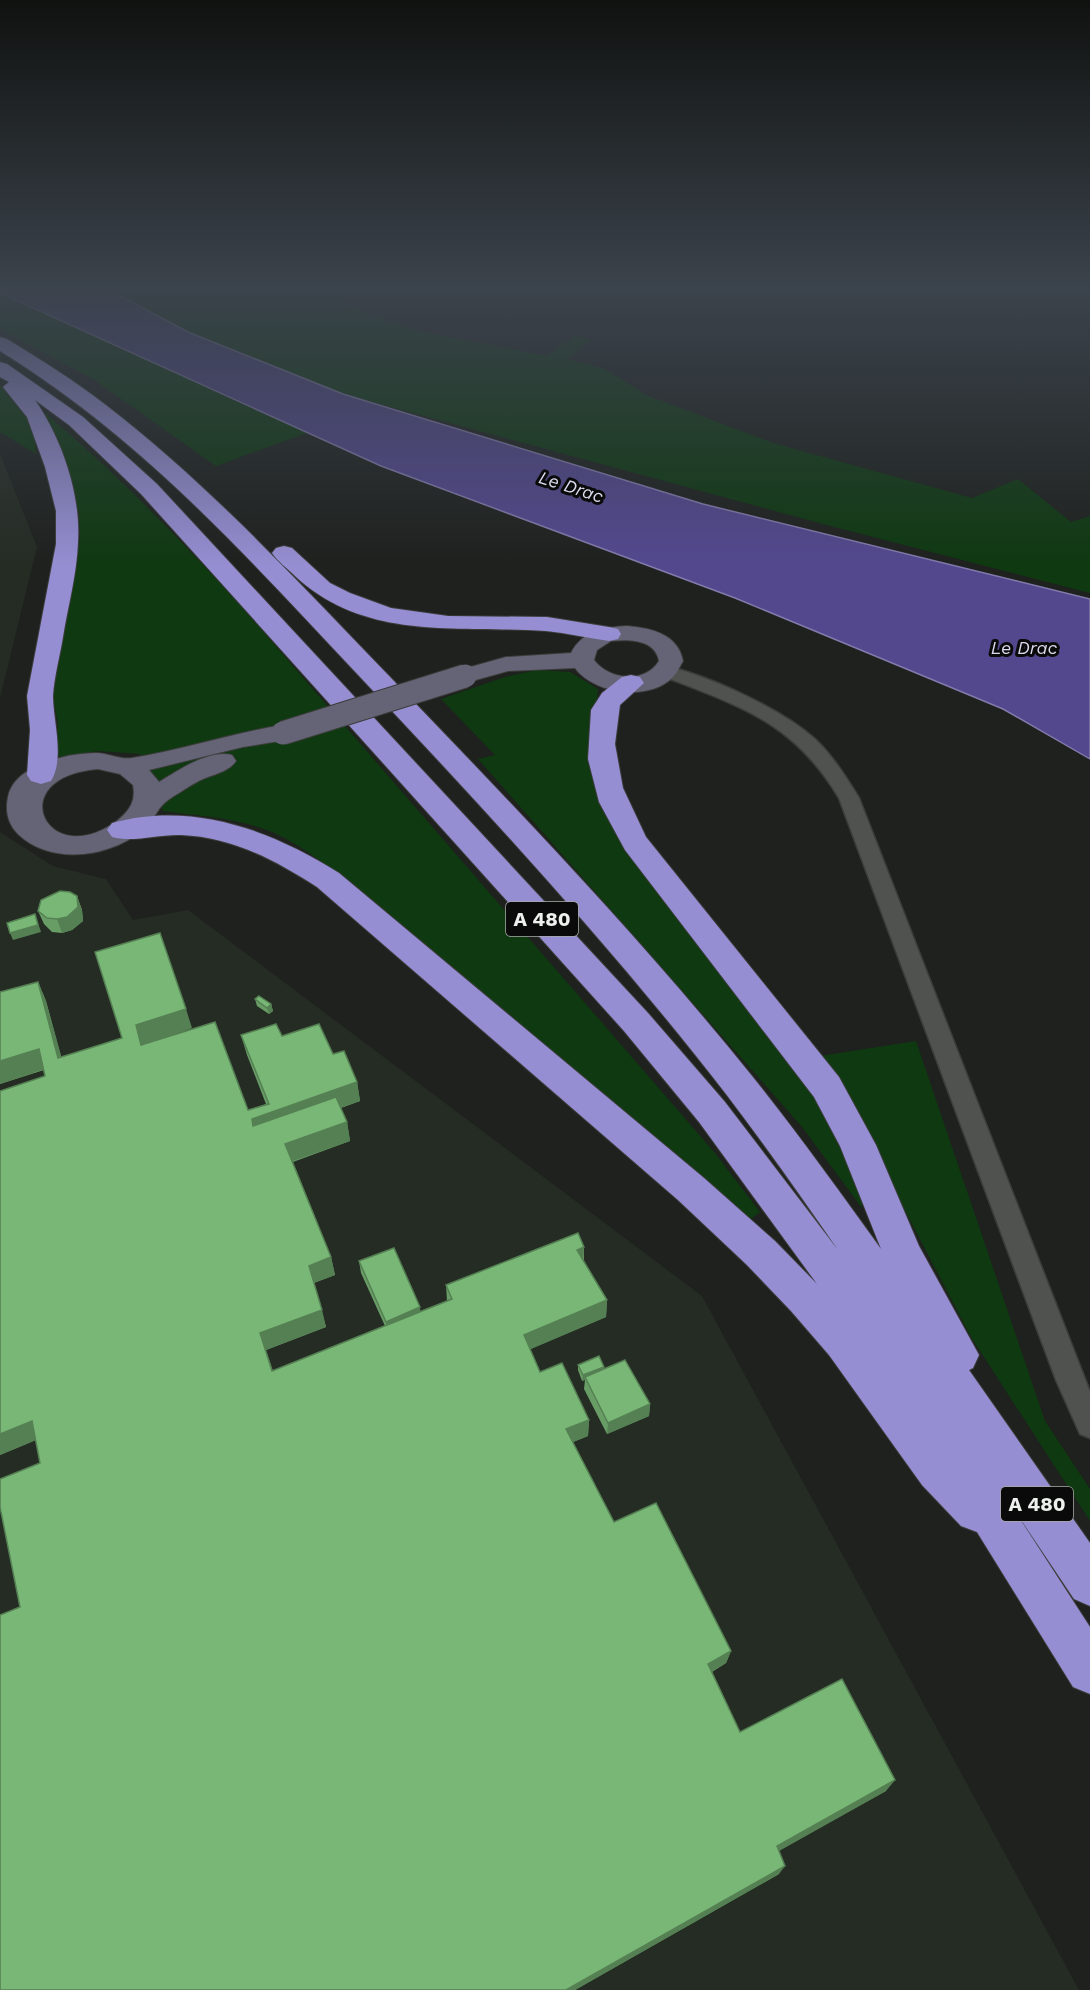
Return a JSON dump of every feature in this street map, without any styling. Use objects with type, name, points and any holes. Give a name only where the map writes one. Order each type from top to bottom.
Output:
[{"type":"highway","points":[[4,380],[24,398],[37,417],[56,467],[67,511],[68,544],[40,696],[44,730],[41,775]]},
{"type":"highway","name":"A 480","points":[[17,380],[76,421],[149,489],[636,1022],[712,1112],[854,1302],[959,1455],[1005,1538],[1090,1670]]},
{"type":"highway","name":"A 480","points":[[61,380],[177,474],[440,746],[587,907],[739,1085],[817,1189],[984,1426],[1090,1583]]},
{"type":"highway","points":[[69,385],[94,393],[173,450],[206,478],[305,574],[341,598],[387,615],[426,622],[547,624],[609,634]]},
{"type":"highway","points":[[631,683],[609,701],[603,717],[602,761],[612,801],[621,821],[649,861],[827,1087],[858,1145],[902,1252],[940,1326],[974,1376],[984,1426]]},
{"type":"highway","points":[[122,830],[180,824],[216,829],[267,845],[303,863],[328,880],[683,1182],[761,1253],[805,1298],[843,1342],[937,1470],[1005,1538]]},
{"type":"main road","points":[[636,633],[659,641],[670,656],[671,661],[666,671],[651,680],[631,683],[598,677],[590,672],[582,660],[584,649],[588,644],[609,634],[636,633]]},
{"type":"main road","points":[[148,800],[145,781],[129,767],[109,762],[86,761],[63,766],[41,775],[8,804],[15,825],[13,838],[42,844],[76,846],[101,841],[122,830],[139,816],[148,800],[189,775],[245,752],[278,735],[506,664],[582,660]]},
{"type":"main road","points":[[129,767],[243,739],[278,735]]},
{"type":"street","points":[[666,671],[756,708],[791,729],[823,758],[849,798],[1070,1380],[1090,1424]]},
{"type":"shaded area","points":[[0,454],[37,547],[0,698]]},
{"type":"shaded area","points":[[0,832],[53,866],[106,879],[133,920],[188,910],[702,1296],[1079,1990],[0,1990]]},
{"type":"green space","points":[[94,380],[190,380],[307,433],[216,466]]},
{"type":"green space","points":[[308,380],[622,380],[646,395],[773,443],[972,498],[1018,479],[1071,522],[1090,516],[1090,593],[823,524],[343,394]]},
{"type":"green space","points":[[0,385],[33,426],[36,454],[0,432]]},
{"type":"green space","points":[[40,409],[147,507],[247,613],[715,1153],[760,1212],[743,1225],[367,898],[298,846],[259,827],[218,818],[163,811],[141,754],[98,751],[53,758],[58,725],[53,696],[55,670],[80,538],[79,514],[73,490]]},
{"type":"green space","points":[[537,670],[570,672],[598,689],[593,735],[600,798],[831,1111],[864,1187],[862,1208],[802,1127],[478,759],[495,755],[441,699],[505,677]]},
{"type":"green space","points":[[916,1041],[1045,1421],[1090,1489],[1090,1521],[971,1337],[886,1174],[820,1056]]},
{"type":"water","name":"Le Drac","points":[[191,380],[308,380],[343,394],[703,504],[1090,599],[1090,759],[1003,709],[735,598],[381,466]]},
{"type":"building","points":[[60,891],[70,892],[77,896],[78,907],[67,917],[47,918],[38,911],[41,900]]},
{"type":"building","points":[[35,914],[38,925],[10,933],[7,923]]},
{"type":"building","points":[[160,933],[186,1009],[136,1025],[141,1045],[215,1022],[248,1110],[269,1104],[241,1035],[276,1024],[282,1036],[319,1024],[333,1054],[344,1051],[357,1082],[252,1119],[253,1126],[336,1097],[347,1122],[285,1144],[331,1257],[309,1266],[322,1310],[260,1333],[272,1371],[452,1299],[446,1285],[578,1233],[584,1247],[577,1250],[607,1300],[524,1335],[540,1372],[562,1363],[589,1420],[566,1429],[614,1522],[656,1503],[731,1651],[708,1664],[740,1732],[842,1679],[895,1780],[777,1846],[785,1866],[566,1990],[0,1990],[0,1615],[20,1607],[0,1507],[0,1479],[40,1463],[32,1421],[0,1434],[0,1091],[45,1076],[39,1049],[0,1061],[0,992],[38,982],[58,1058],[122,1038],[95,952]]},
{"type":"building","points":[[259,996],[271,1004],[267,1008],[255,999]]},
{"type":"building","points":[[394,1248],[420,1307],[386,1322],[359,1261]]},
{"type":"building","points":[[599,1356],[604,1367],[583,1375],[578,1365]]},
{"type":"building","points":[[625,1360],[650,1404],[608,1423],[585,1377]]}]
